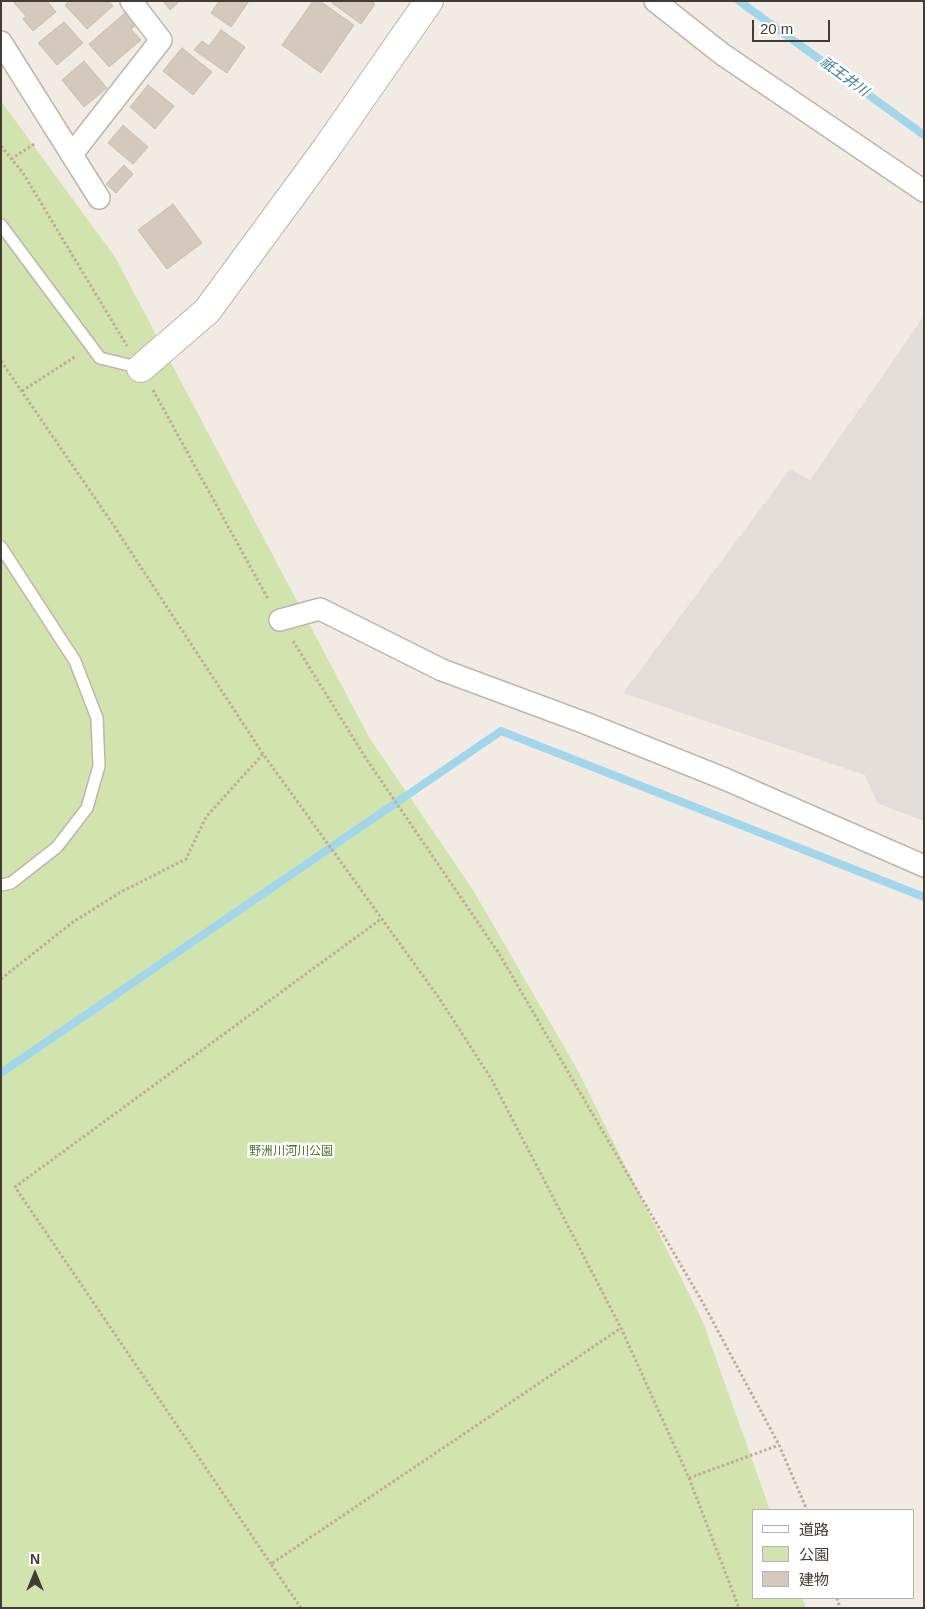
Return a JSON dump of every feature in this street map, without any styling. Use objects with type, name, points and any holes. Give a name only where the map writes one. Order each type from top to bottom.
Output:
[{"type":"street","points":[[72,154],[161,40],[131,1]]},
{"type":"street","points":[[140,368],[207,311],[326,148],[429,1]]},
{"type":"street","points":[[655,1],[722,54],[924,191]]},
{"type":"street","points":[[1,42],[99,198]]},
{"type":"street","points":[[280,620],[320,609],[442,670],[585,723],[725,779],[924,866]]},
{"type":"lane","points":[[1,225],[100,358],[140,368]]},
{"type":"lane","points":[[1,547],[75,661],[98,718],[98,766],[87,808],[57,847],[12,884],[1,886]]},
{"type":"path","points":[[12,159],[56,130]]},
{"type":"path","points":[[1,146],[23,173],[140,368],[280,620],[367,760],[498,952],[703,1303],[779,1445],[807,1509]]},
{"type":"path","points":[[22,391],[91,346]]},
{"type":"path","points":[[1,361],[112,523],[263,754],[439,998],[492,1080],[621,1328],[689,1478],[739,1608]]},
{"type":"path","points":[[1,979],[73,922],[121,892],[186,859],[206,817],[263,754]]},
{"type":"path","points":[[301,1608],[15,1188],[381,920]]},
{"type":"path","points":[[271,1564],[621,1328]]},
{"type":"path","points":[[689,1478],[779,1445]]},
{"type":"shaded area","points":[[924,316],[924,821],[877,803],[865,775],[623,693],[790,469],[810,480]]},
{"type":"green space","name":"野洲川河川公園","points":[[1,101],[115,257],[369,737],[473,890],[577,1069],[703,1322],[770,1509],[752,1509],[752,1599],[802,1599],[806,1608],[1,1608]]},
{"type":"building","points":[[17,1],[47,1],[56,12],[33,31],[23,19],[26,16],[14,3]]},
{"type":"building","points":[[69,1],[109,1],[113,6],[87,29],[65,5]]},
{"type":"building","points":[[163,1],[180,1],[170,10]]},
{"type":"building","points":[[219,1],[249,1],[231,27],[211,13]]},
{"type":"building","points":[[313,1],[320,1],[354,25],[321,73],[282,45]]},
{"type":"building","points":[[333,1],[371,1],[375,4],[361,24],[332,3]]},
{"type":"building","points":[[125,13],[136,25],[131,29],[141,40],[109,67],[89,44]]},
{"type":"building","points":[[64,22],[83,43],[57,65],[38,43]]},
{"type":"building","points":[[221,30],[245,47],[227,73],[194,50],[202,41],[209,46]]},
{"type":"building","points":[[182,48],[212,72],[193,95],[163,71]]},
{"type":"building","points":[[84,61],[107,88],[84,107],[62,80]]},
{"type":"building","points":[[148,85],[174,106],[155,129],[130,107]]},
{"type":"building","points":[[123,125],[148,147],[133,164],[108,143]]},
{"type":"building","points":[[124,165],[133,174],[116,193],[106,184]]},
{"type":"building","points":[[173,204],[202,243],[167,269],[138,230]]},
{"type":"waterway","name":"祇王井川","points":[[739,1],[924,135]]},
{"type":"waterway","points":[[1,1073],[501,731],[924,897]]}]
